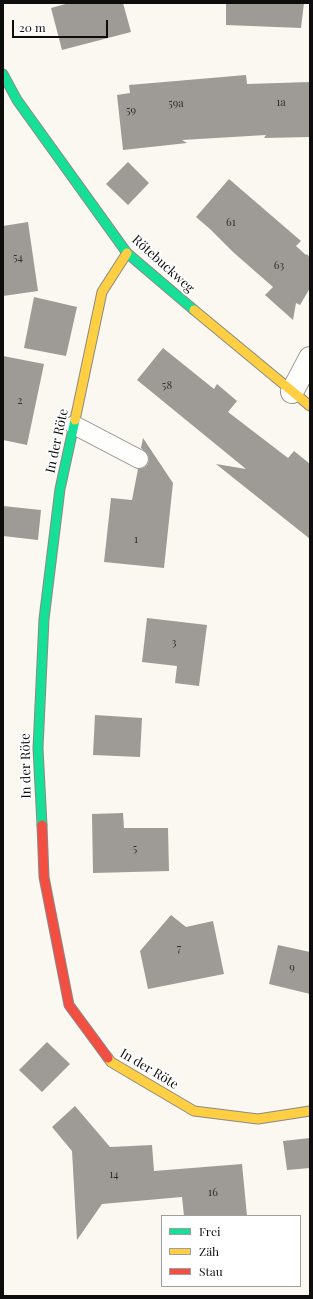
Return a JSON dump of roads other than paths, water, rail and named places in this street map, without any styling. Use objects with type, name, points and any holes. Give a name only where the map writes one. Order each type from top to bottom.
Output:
[{"type":"street","name":"Rötebuckweg","points":[[3,74],[17,100],[127,253],[310,406]]},
{"type":"street","name":"In der Röte","points":[[127,253],[102,292],[60,489],[44,619],[38,748],[44,877],[69,1004],[110,1062],[194,1111],[258,1119],[310,1111]]},
{"type":"street","points":[[292,392],[310,358]]},
{"type":"lane","points":[[74,425],[140,459]]}]
